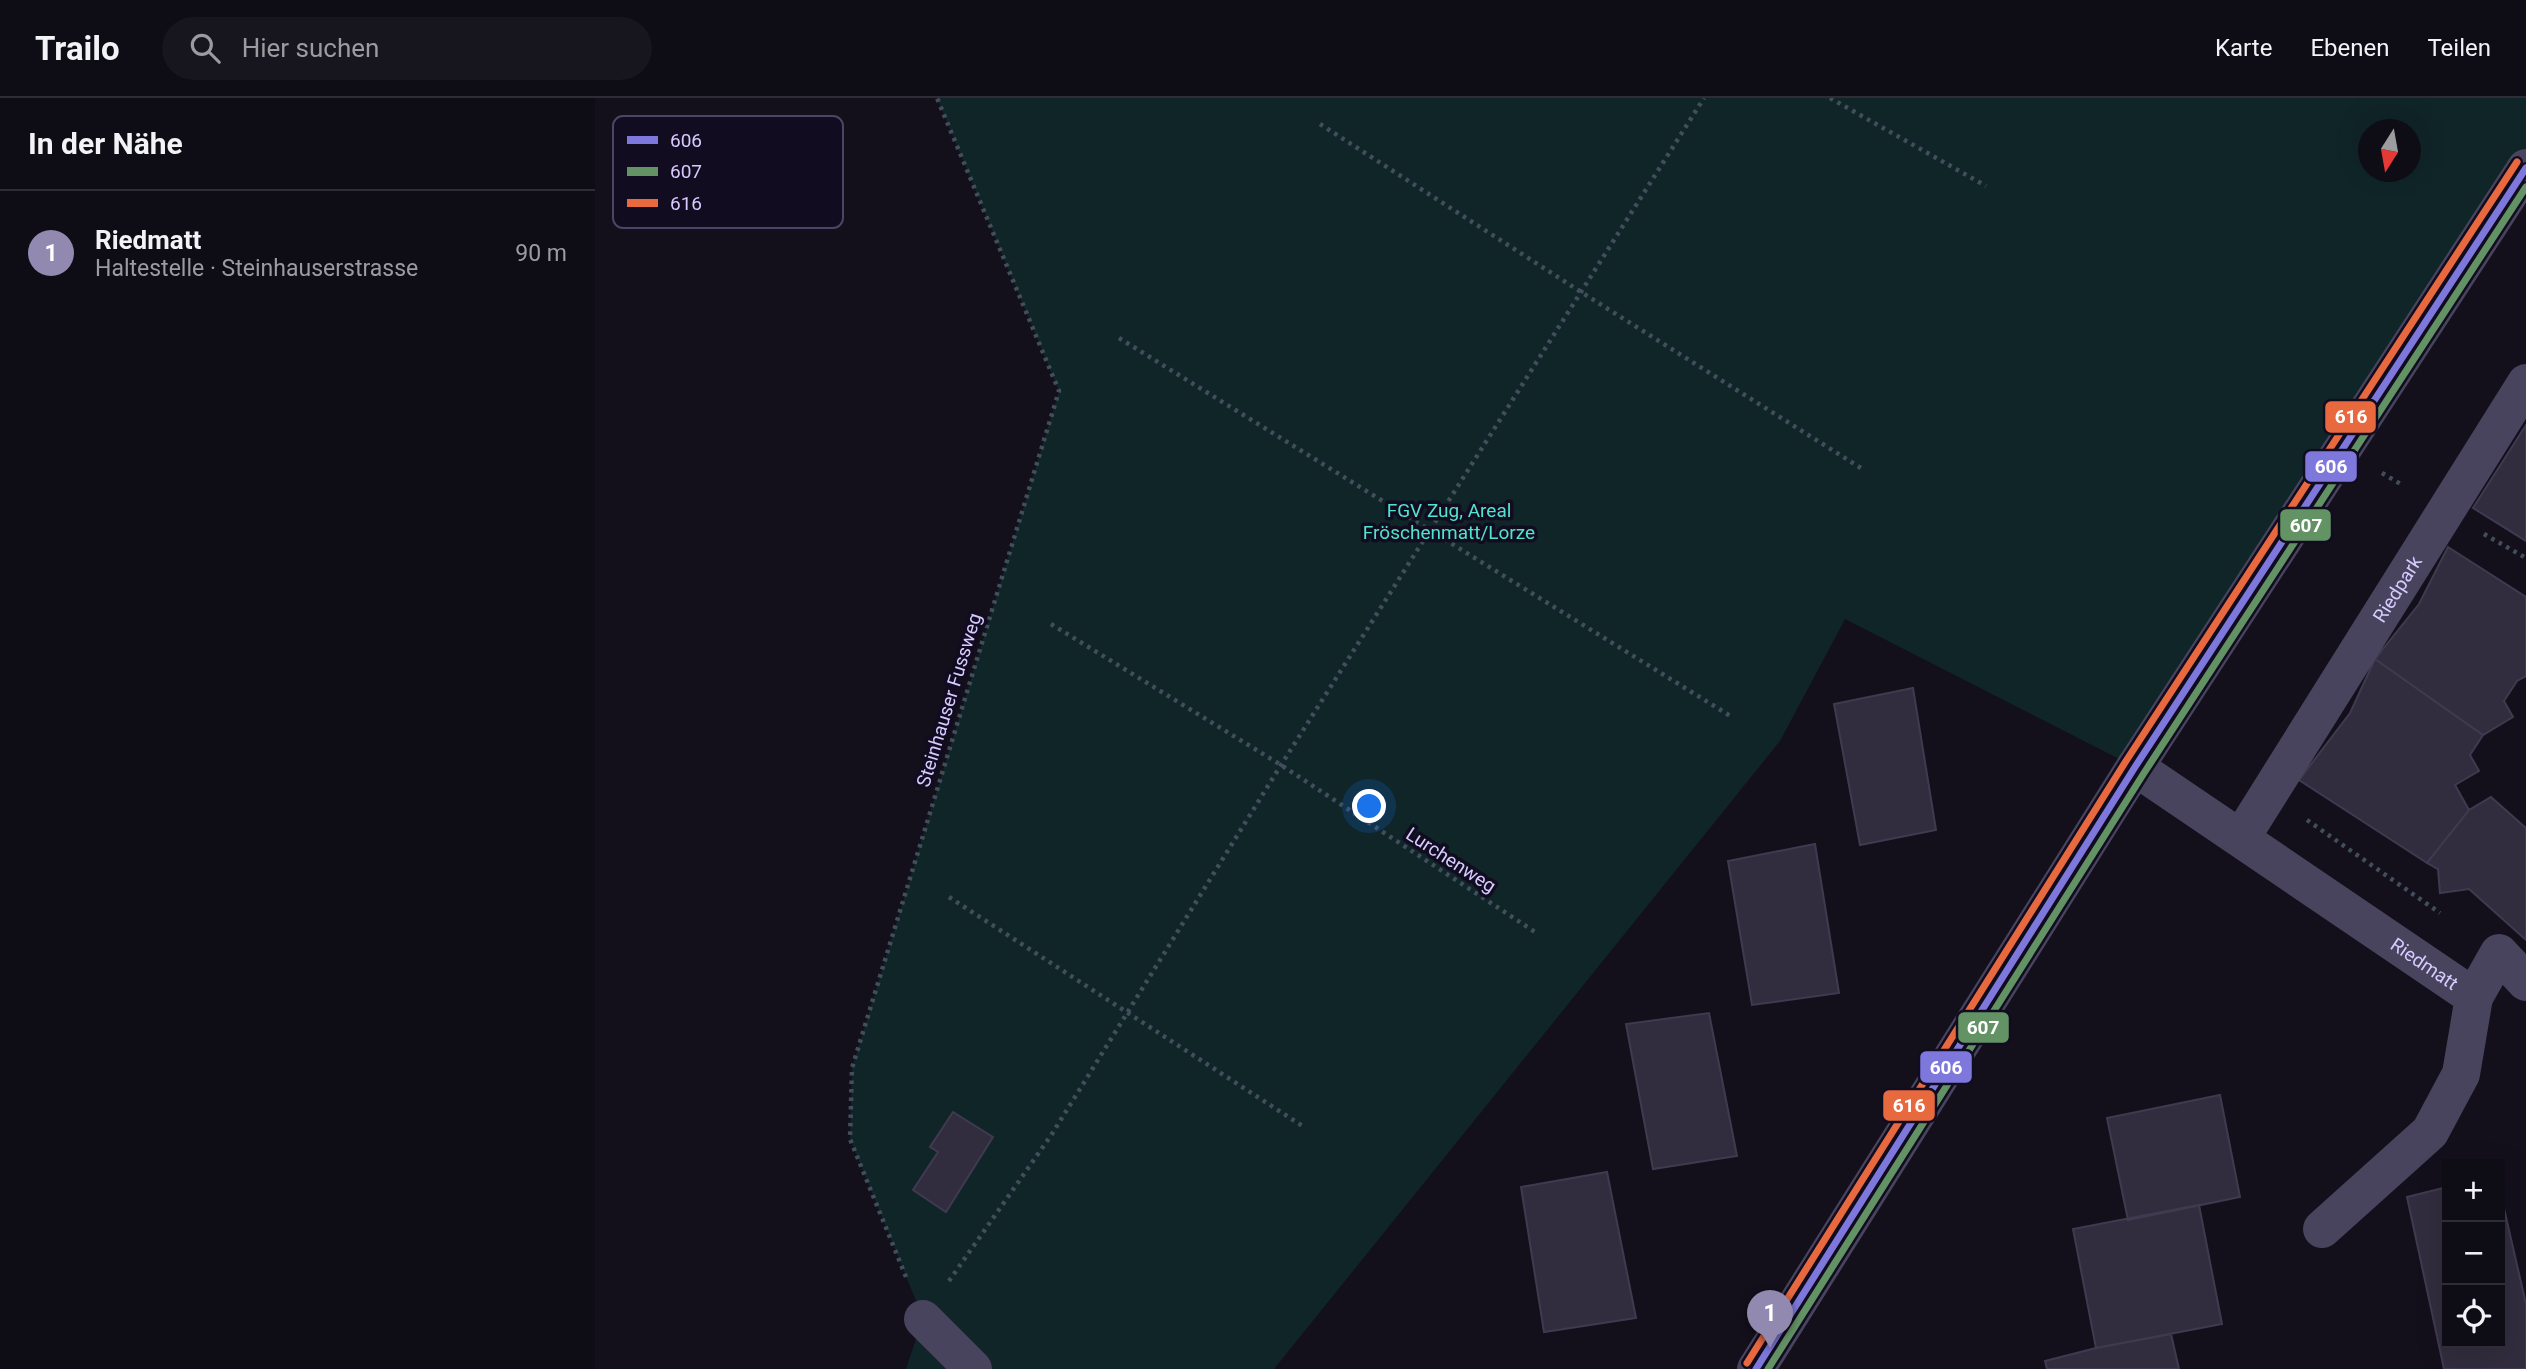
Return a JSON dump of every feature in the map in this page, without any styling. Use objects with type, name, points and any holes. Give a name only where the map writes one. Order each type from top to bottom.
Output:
[{"type":"street","points":[[1756,1369],[2135,767],[2526,168]]},
{"type":"street","name":"Riedpark","points":[[2241,838],[2526,383]]},
{"type":"street","name":"Riedmatt","points":[[2135,767],[2474,997],[2461,1074],[2430,1132],[2322,1229]]},
{"type":"street","points":[[2474,997],[2498,953],[2526,982]]},
{"type":"street","points":[[923,1319],[973,1369]]},
{"type":"path","name":"Steinhauser Fussweg","points":[[923,1319],[850,1139],[852,1068],[1059,391],[937,98]]},
{"type":"path","points":[[923,1319],[1052,1134],[1281,765],[1704,98]]},
{"type":"path","points":[[1830,98],[1986,186]]},
{"type":"path","points":[[1320,124],[1864,470]]},
{"type":"path","points":[[1119,338],[1732,717]]},
{"type":"path","name":"Lurchenweg","points":[[1051,624],[1281,765],[1535,932]]},
{"type":"path","points":[[2270,795],[2498,953]]},
{"type":"path","points":[[949,897],[1304,1127]]},
{"type":"green space","name":"FGV Zug, Areal Fröschenmatt/Lorze","points":[[937,98],[2526,98],[2526,168],[2135,767],[1845,619],[1780,741],[1274,1369],[906,1369],[923,1318],[850,1139],[852,1068],[1059,391]]},
{"type":"building","points":[[2526,425],[2526,541],[2473,508]]},
{"type":"building","points":[[2448,547],[2526,597],[2526,676],[2517,681],[2504,701],[2513,717],[2483,735],[2375,659],[2419,604]]},
{"type":"building","points":[[2375,659],[2483,735],[2470,755],[2479,771],[2455,785],[2469,810],[2427,863],[2299,780],[2350,713]]},
{"type":"building","points":[[1913,688],[1936,830],[1860,845],[1834,704]]},
{"type":"building","points":[[2491,797],[2526,828],[2526,940],[2469,889],[2440,893],[2438,869],[2427,863],[2469,810]]},
{"type":"building","points":[[1815,844],[1839,993],[1752,1005],[1728,861]]},
{"type":"building","points":[[1709,1013],[1737,1156],[1653,1169],[1626,1024]]},
{"type":"building","points":[[2220,1095],[2240,1197],[2128,1220],[2107,1118]]},
{"type":"building","points":[[953,1112],[993,1137],[946,1212],[913,1190],[938,1152],[930,1147]]},
{"type":"building","points":[[1607,1172],[1636,1318],[1544,1332],[1521,1187]]},
{"type":"building","points":[[2442,1188],[2442,1348],[2505,1348],[2505,1213],[2526,1304],[2526,1369],[2444,1369],[2407,1197]]},
{"type":"building","points":[[2199,1205],[2222,1324],[2096,1348],[2073,1229]]},
{"type":"building","points":[[2171,1334],[2179,1369],[2047,1369],[2045,1361],[2096,1348]]},
{"type":"transit line","name":"616","points":[[1747,1363],[2126,761],[2517,162]]},
{"type":"transit line","name":"606","points":[[1756,1369],[2135,767],[2526,168]]},
{"type":"transit line","name":"607","points":[[1768,1369],[2144,773],[2526,187]]},
{"type":"place","name":"Riedmatt","points":[[1770,1348]]}]
